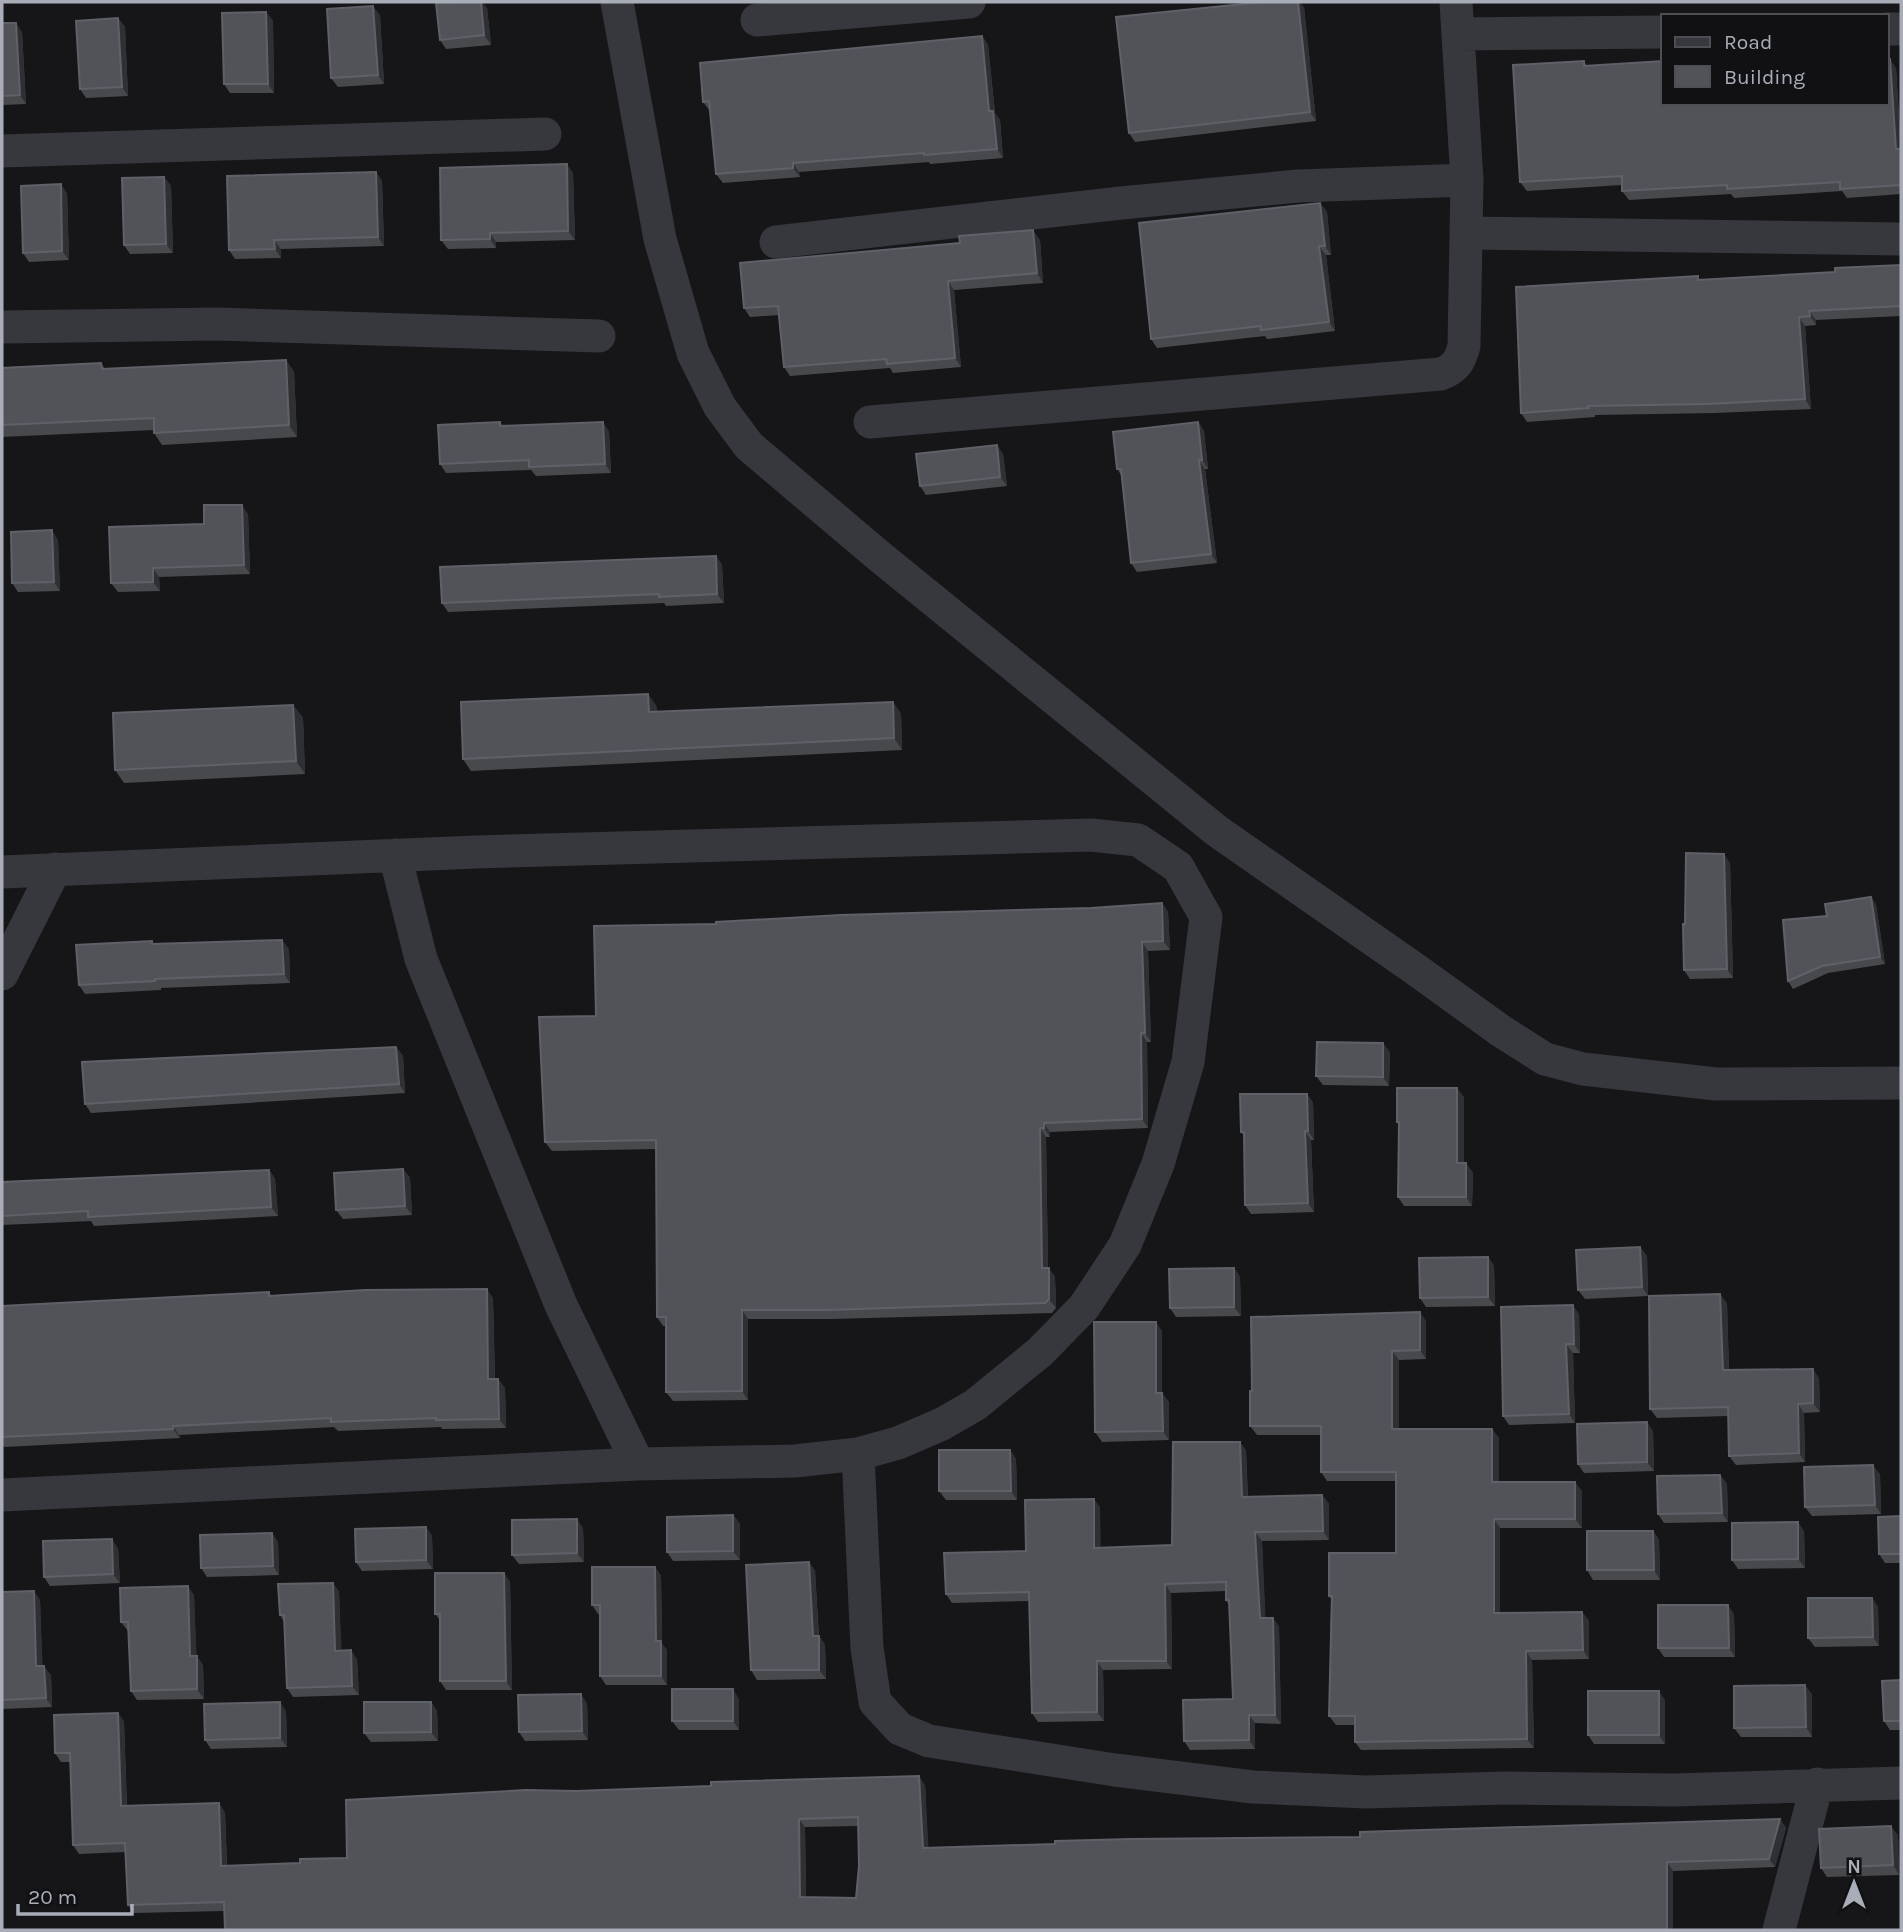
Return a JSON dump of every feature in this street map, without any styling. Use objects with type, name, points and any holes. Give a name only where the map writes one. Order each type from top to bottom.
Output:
[{"type":"street","points":[[617,2],[660,239],[693,353],[720,407],[749,446],[870,548],[1217,831],[1501,1031],[1545,1059],[1583,1069],[1716,1084],[1901,1083]]},
{"type":"street","points":[[757,20],[969,2]]},
{"type":"street","points":[[870,422],[1441,374],[1454,369],[1461,359],[1464,346],[1467,180],[1457,18],[1661,32]]},
{"type":"street","points":[[2,151],[545,134]]},
{"type":"street","points":[[776,242],[1298,186],[1467,180]]},
{"type":"street","points":[[1466,233],[1901,239]]},
{"type":"street","points":[[2,327],[218,324],[599,336]]},
{"type":"street","points":[[2,872],[395,855],[1091,835],[1138,840],[1178,867],[1206,918],[1188,1062],[1158,1164],[1125,1245],[1084,1307],[1040,1352],[975,1405],[919,1435],[858,1454],[795,1461],[638,1464],[2,1495]]},
{"type":"street","points":[[395,855],[421,959],[561,1305],[638,1464]]},
{"type":"street","points":[[2,974],[55,869]]},
{"type":"street","points":[[858,1454],[867,1648],[876,1702],[900,1729],[929,1741],[1115,1770],[1266,1788],[1366,1792],[1505,1788],[1674,1790],[1901,1783]]},
{"type":"street","points":[[1779,1930],[1817,1784]]},
{"type":"building","points":[[481,2],[484,35],[440,40],[436,3]]},
{"type":"building","points":[[1263,2],[1298,2],[1310,112],[1129,133],[1116,17]]},
{"type":"building","points":[[373,6],[378,75],[331,78],[327,9]]},
{"type":"building","points":[[266,12],[268,84],[224,84],[222,13]]},
{"type":"building","points":[[118,18],[122,87],[80,89],[76,21]]},
{"type":"building","points":[[2,23],[16,23],[20,95],[2,96]]},
{"type":"building","points":[[982,36],[989,111],[993,111],[997,149],[793,163],[793,168],[716,174],[709,101],[703,102],[700,63]]},
{"type":"building","points":[[1890,59],[1896,149],[1901,149],[1901,185],[1840,189],[1840,182],[1727,189],[1727,185],[1622,191],[1622,176],[1520,182],[1513,65],[1584,61],[1584,66],[1661,61],[1661,105],[1889,105]]},
{"type":"building","points":[[567,164],[568,231],[490,233],[490,239],[441,240],[440,168]]},
{"type":"building","points":[[376,172],[378,237],[274,240],[275,249],[229,250],[227,176]]},
{"type":"building","points":[[164,177],[166,244],[124,245],[122,178]]},
{"type":"building","points":[[61,184],[62,251],[23,253],[21,186]]},
{"type":"building","points":[[1320,203],[1325,246],[1319,246],[1329,322],[1261,330],[1261,326],[1151,339],[1139,223]]},
{"type":"building","points":[[1033,230],[1037,273],[948,281],[955,358],[887,364],[886,359],[784,367],[778,306],[744,308],[740,263],[960,243],[959,236]]},
{"type":"building","points":[[1901,265],[1901,306],[1809,311],[1810,316],[1799,317],[1805,399],[1588,406],[1589,408],[1521,413],[1516,287],[1698,276],[1698,280],[1835,272],[1835,268]]},
{"type":"building","points":[[286,360],[289,425],[154,433],[154,418],[2,425],[2,368],[101,363],[102,369]]},
{"type":"building","points":[[500,422],[500,426],[603,422],[605,464],[529,467],[529,460],[440,464],[438,425]]},
{"type":"building","points":[[1198,422],[1202,460],[1199,460],[1211,554],[1131,563],[1121,469],[1117,469],[1113,432]]},
{"type":"building","points":[[997,445],[1000,477],[920,486],[916,454]]},
{"type":"building","points":[[204,505],[242,505],[244,565],[153,568],[153,582],[111,583],[109,527],[204,524]]},
{"type":"building","points":[[52,530],[54,582],[12,583],[11,532]]},
{"type":"building","points":[[716,556],[717,594],[442,603],[440,567]]},
{"type":"building","points":[[648,694],[649,712],[893,702],[894,738],[463,759],[461,702]]},
{"type":"building","points":[[293,705],[296,761],[115,770],[113,713]]},
{"type":"building","points":[[1686,853],[1724,854],[1727,969],[1684,970]]},
{"type":"building","points":[[1871,897],[1880,957],[1822,966],[1788,981],[1783,920],[1827,916],[1825,904]]},
{"type":"building","points":[[1162,903],[1163,941],[1142,942],[1145,1033],[1141,1033],[1142,1119],[1044,1123],[1044,1128],[1040,1128],[1042,1268],[1049,1268],[1049,1299],[1045,1303],[742,1310],[742,1391],[666,1392],[666,1317],[657,1317],[656,1140],[545,1142],[539,1017],[596,1016],[594,926],[716,924],[841,915],[1091,908]]},
{"type":"building","points":[[282,940],[284,974],[79,985],[76,945],[152,941],[152,944]]},
{"type":"building","points":[[1317,1042],[1383,1043],[1383,1077],[1316,1076]]},
{"type":"building","points":[[396,1047],[399,1084],[85,1104],[82,1062]]},
{"type":"building","points":[[1397,1088],[1457,1088],[1457,1163],[1466,1163],[1466,1197],[1398,1197]]},
{"type":"building","points":[[1240,1094],[1307,1094],[1308,1131],[1305,1131],[1308,1203],[1245,1205],[1244,1132],[1241,1132]]},
{"type":"building","points":[[403,1169],[405,1206],[336,1210],[334,1173]]},
{"type":"building","points":[[269,1170],[271,1207],[88,1217],[88,1211],[2,1216],[2,1182]]},
{"type":"building","points":[[1640,1247],[1642,1287],[1578,1290],[1576,1250]]},
{"type":"building","points":[[1488,1257],[1488,1297],[1420,1298],[1419,1258]]},
{"type":"building","points":[[1234,1268],[1234,1307],[1170,1308],[1169,1269]]},
{"type":"building","points":[[487,1289],[488,1379],[498,1379],[499,1419],[436,1418],[331,1422],[331,1418],[2,1437],[2,1306],[269,1292],[269,1296],[365,1290]]},
{"type":"building","points":[[1720,1294],[1723,1370],[1813,1369],[1813,1403],[1798,1404],[1799,1453],[1729,1456],[1728,1407],[1650,1409],[1649,1296]]},
{"type":"building","points":[[1573,1305],[1574,1344],[1566,1344],[1569,1414],[1503,1416],[1501,1307]]},
{"type":"building","points":[[1420,1312],[1420,1350],[1392,1351],[1392,1429],[1492,1429],[1492,1482],[1575,1482],[1575,1519],[1494,1519],[1494,1613],[1582,1612],[1583,1650],[1526,1651],[1527,1739],[1355,1742],[1355,1716],[1329,1716],[1332,1596],[1329,1596],[1329,1553],[1396,1553],[1396,1472],[1321,1472],[1321,1426],[1250,1426],[1251,1317]]},
{"type":"building","points":[[1094,1322],[1156,1322],[1156,1393],[1162,1393],[1163,1431],[1095,1432]]},
{"type":"building","points":[[1647,1422],[1647,1462],[1578,1464],[1577,1424]]},
{"type":"building","points":[[1173,1442],[1240,1442],[1242,1497],[1322,1495],[1323,1531],[1255,1532],[1260,1618],[1273,1618],[1275,1715],[1249,1715],[1249,1740],[1184,1741],[1183,1700],[1233,1699],[1226,1582],[1165,1584],[1166,1661],[1097,1661],[1097,1712],[1032,1713],[1029,1592],[946,1594],[944,1553],[1026,1551],[1025,1500],[1094,1499],[1094,1548],[1172,1545]]},
{"type":"building","points":[[939,1450],[1010,1450],[1011,1491],[939,1491]]},
{"type":"building","points":[[1873,1465],[1875,1505],[1805,1507],[1804,1467]]},
{"type":"building","points":[[1720,1475],[1722,1513],[1658,1514],[1657,1476]]},
{"type":"building","points":[[733,1515],[733,1551],[667,1552],[667,1517]]},
{"type":"building","points":[[1901,1516],[1901,1554],[1879,1554],[1878,1517]]},
{"type":"building","points":[[577,1519],[577,1553],[512,1555],[512,1520]]},
{"type":"building","points":[[1798,1522],[1798,1559],[1732,1560],[1732,1523]]},
{"type":"building","points":[[426,1527],[426,1560],[356,1562],[355,1529]]},
{"type":"building","points":[[1587,1531],[1653,1531],[1654,1570],[1587,1570]]},
{"type":"building","points":[[272,1533],[273,1566],[201,1568],[200,1535]]},
{"type":"building","points":[[112,1539],[113,1574],[44,1577],[43,1541]]},
{"type":"building","points":[[809,1562],[813,1636],[819,1636],[819,1670],[751,1670],[746,1565]]},
{"type":"building","points":[[592,1567],[655,1567],[656,1641],[661,1641],[661,1676],[600,1676],[600,1605],[592,1605]]},
{"type":"building","points":[[435,1573],[504,1573],[506,1681],[440,1681],[440,1614],[435,1614]]},
{"type":"building","points":[[333,1583],[335,1651],[351,1650],[352,1686],[287,1688],[284,1615],[280,1615],[278,1584]]},
{"type":"building","points":[[188,1586],[190,1656],[197,1656],[197,1689],[131,1691],[128,1622],[121,1622],[120,1588]]},
{"type":"building","points":[[34,1591],[36,1666],[44,1666],[46,1698],[2,1700],[2,1592]]},
{"type":"building","points":[[1808,1598],[1872,1598],[1873,1637],[1808,1638]]},
{"type":"building","points":[[1658,1605],[1728,1605],[1729,1648],[1658,1648]]},
{"type":"building","points":[[1901,1680],[1901,1721],[1884,1721],[1882,1681]]},
{"type":"building","points":[[1805,1685],[1806,1727],[1734,1728],[1734,1686]]},
{"type":"building","points":[[672,1689],[733,1689],[733,1721],[672,1721]]},
{"type":"building","points":[[1588,1691],[1659,1691],[1659,1735],[1588,1735]]},
{"type":"building","points":[[581,1694],[582,1731],[519,1732],[518,1695]]},
{"type":"building","points":[[280,1702],[280,1738],[205,1740],[204,1704]]},
{"type":"building","points":[[364,1702],[431,1702],[431,1732],[364,1733]]},
{"type":"building","points":[[118,1713],[121,1806],[219,1803],[221,1866],[347,1858],[346,1800],[526,1790],[711,1786],[711,1782],[919,1776],[923,1848],[1132,1839],[1360,1837],[1360,1832],[1780,1819],[1769,1859],[1667,1862],[1667,1930],[225,1930],[224,1902],[128,1905],[125,1843],[73,1845],[70,1753],[55,1753],[54,1715]],"holes":[[[858,1817],[859,1866],[856,1898],[800,1897],[799,1819]]]},
{"type":"building","points":[[1891,1826],[1893,1865],[1821,1868],[1819,1829]]}]
